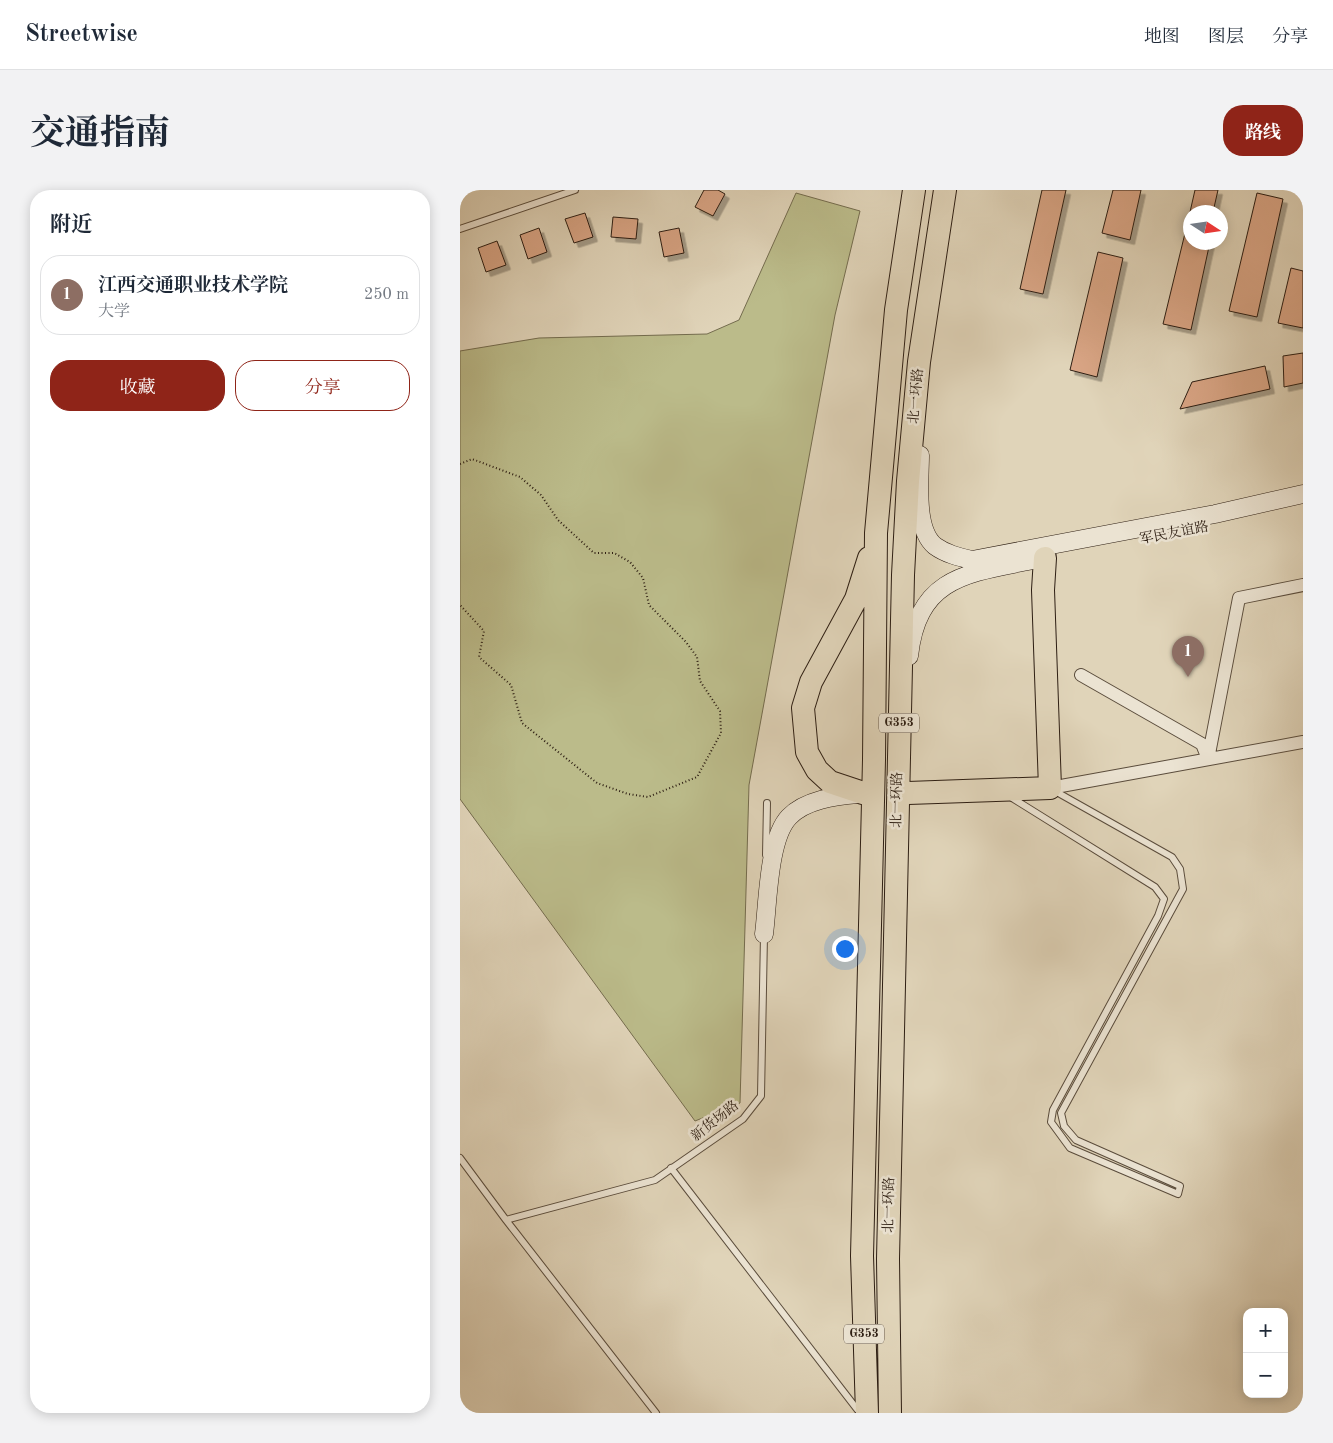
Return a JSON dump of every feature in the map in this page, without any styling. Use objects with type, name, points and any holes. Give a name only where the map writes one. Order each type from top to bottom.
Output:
[{"type":"highway","name":"北一环路","points":[[867,1413],[862,1256],[874,760],[876,533],[896,310],[914,190]]},
{"type":"highway","name":"北一环路","points":[[890,1413],[888,1259],[903,575],[908,481],[920,362],[945,190]]},
{"type":"highway","points":[[863,793],[830,782],[817,770],[807,752],[803,708],[811,682],[856,599],[876,533]]},
{"type":"highway","points":[[908,793],[1050,788],[1043,590],[1046,552]]},
{"type":"street","points":[[920,362],[919,511],[927,536],[934,546],[950,555],[972,560],[1046,552]]},
{"type":"street","name":"军民友谊路","points":[[1046,552],[1303,494]]},
{"type":"street","name":"军民友谊路","points":[[1046,552],[1303,506]]},
{"type":"street","points":[[898,760],[911,636],[922,610],[932,596],[947,584],[970,573],[1046,552]]},
{"type":"street","points":[[1208,759],[1239,598],[1303,585]]},
{"type":"street","points":[[1081,675],[1202,744],[1208,759]]},
{"type":"street","points":[[1050,788],[1303,742]]},
{"type":"street","points":[[764,934],[776,844],[788,818],[796,811],[834,796],[863,793]]},
{"type":"lane","points":[[460,229],[575,190]]},
{"type":"lane","points":[[998,790],[1155,887],[1164,899],[1158,916],[1053,1110],[1051,1122],[1070,1148],[1178,1194],[1180,1186],[1076,1140],[1064,1126],[1061,1113],[1183,889],[1180,869],[1172,857],[1050,788]]},
{"type":"lane","name":"新货场路","points":[[506,1220],[655,1180],[743,1119],[761,1096],[767,803]]},
{"type":"lane","points":[[460,1158],[656,1413]]},
{"type":"lane","points":[[671,1168],[860,1413]]},
{"type":"path","points":[[460,464],[472,459],[520,476],[542,495],[558,520],[594,552],[614,553],[630,562],[643,578],[649,605],[686,642],[697,657],[700,681],[720,711],[720,733],[697,777],[648,797],[628,794],[597,782],[522,723],[511,685],[479,657],[484,632],[460,604]]},
{"type":"green space","points":[[796,193],[860,211],[835,315],[749,785],[740,1103],[695,1121],[460,799],[460,351],[539,338],[707,334],[739,320]]},
{"type":"building","points":[[704,190],[718,190],[725,194],[713,216],[695,207]]},
{"type":"building","points":[[1042,190],[1066,190],[1043,294],[1020,289]]},
{"type":"building","points":[[1113,190],[1141,190],[1130,240],[1102,233]]},
{"type":"building","points":[[1195,190],[1218,190],[1215,205],[1192,205]]},
{"type":"building","points":[[1257,193],[1283,199],[1257,317],[1229,311]]},
{"type":"building","points":[[585,213],[593,237],[574,243],[565,219]]},
{"type":"building","points":[[613,217],[638,219],[636,239],[611,237]]},
{"type":"building","points":[[539,228],[547,252],[528,259],[520,235]]},
{"type":"building","points":[[679,228],[684,253],[664,257],[659,232]]},
{"type":"building","points":[[497,241],[506,265],[486,272],[478,248]]},
{"type":"building","points":[[1183,242],[1183,250],[1208,250],[1191,330],[1163,324]]},
{"type":"building","points":[[1098,252],[1123,258],[1097,377],[1070,370]]},
{"type":"building","points":[[1291,268],[1303,271],[1303,328],[1278,323]]},
{"type":"building","points":[[1303,353],[1303,383],[1284,387],[1283,356]]},
{"type":"building","points":[[1265,366],[1270,389],[1180,409],[1192,382]]},
{"type":"place","name":"江西交通职业技术学院","points":[[1188,677]]}]
